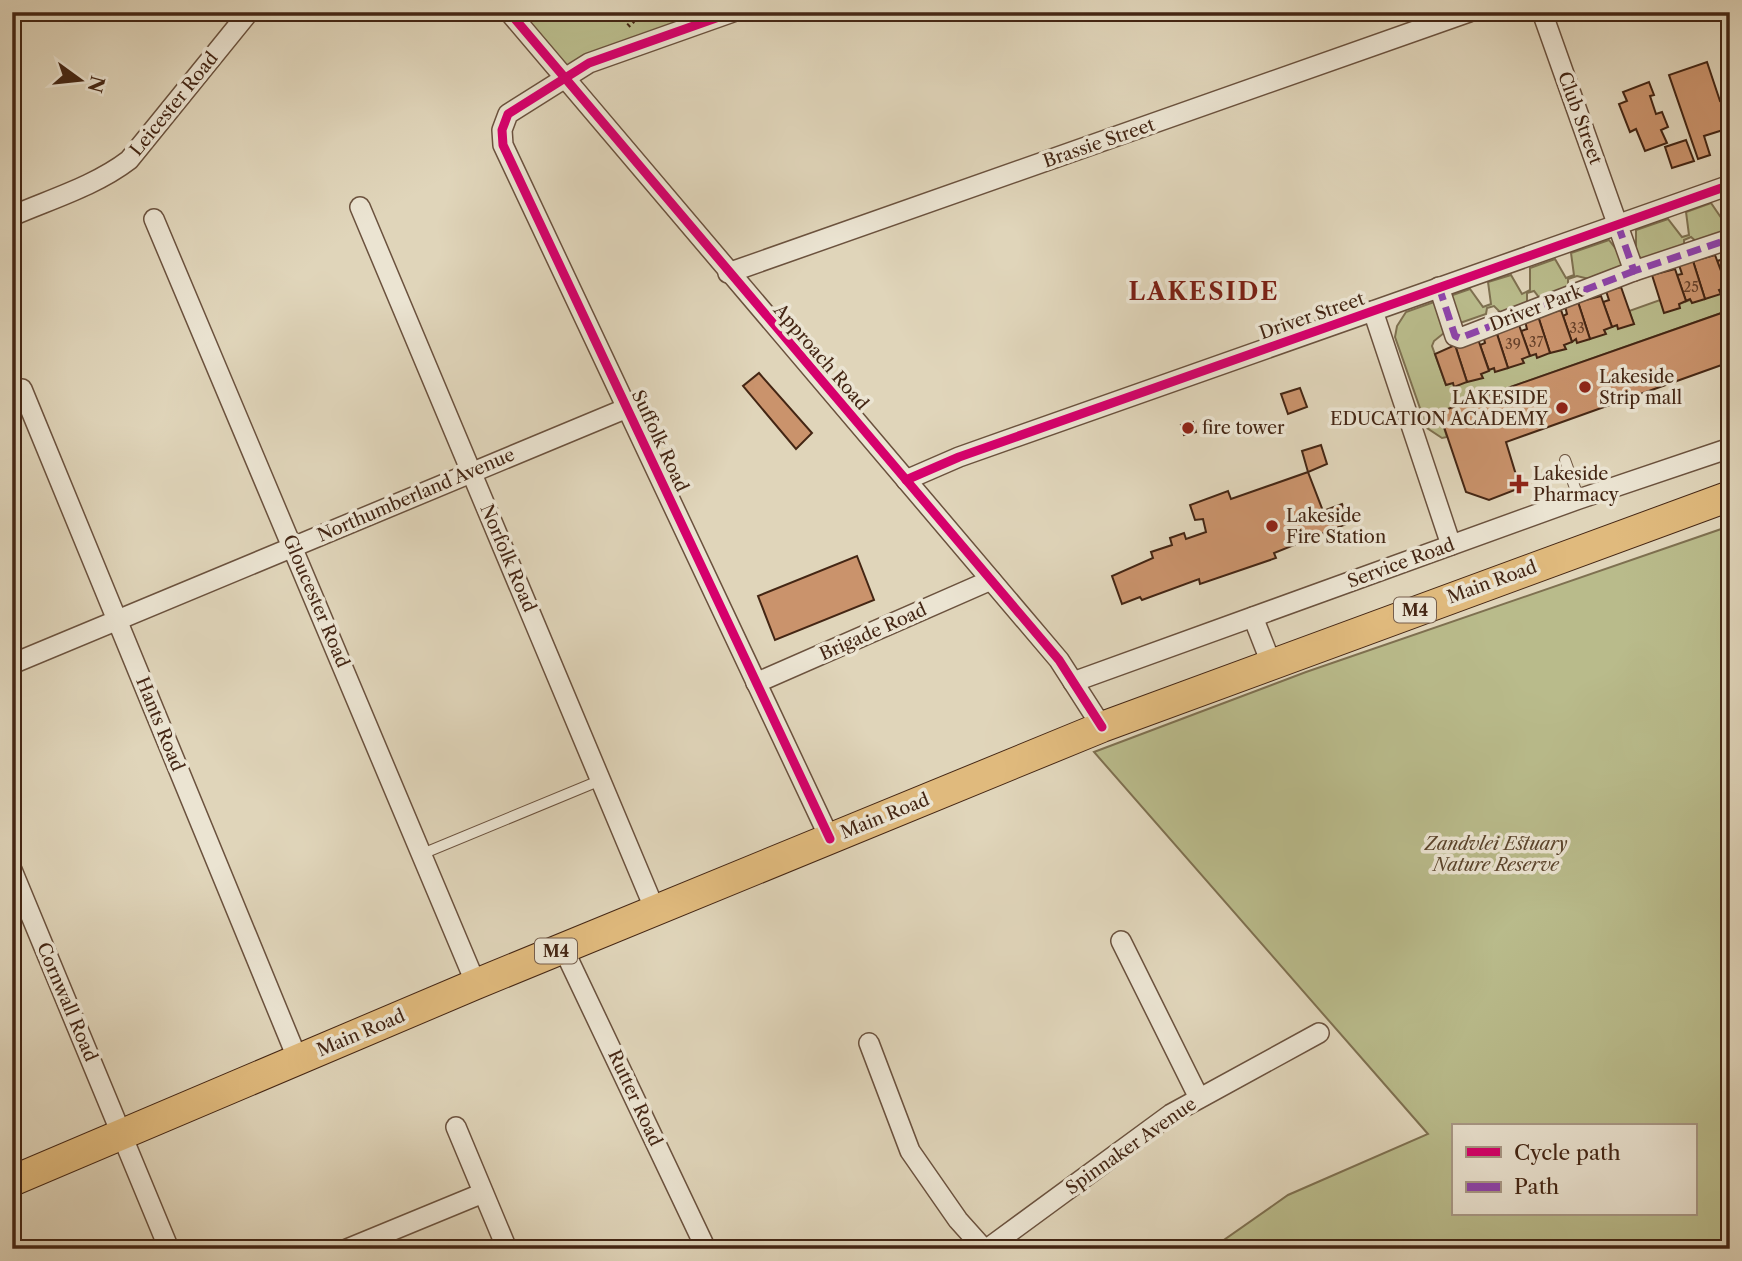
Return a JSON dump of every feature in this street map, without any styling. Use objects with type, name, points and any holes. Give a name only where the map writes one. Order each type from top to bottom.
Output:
[{"type":"main road","name":"Main Road","points":[[12,1181],[476,984],[1102,727],[1730,496]]},
{"type":"street","name":"Leicester Road","points":[[12,216],[90,183],[128,160],[249,12]]},
{"type":"street","name":"Approach Road","points":[[509,12],[1059,660],[1102,727]]},
{"type":"street","points":[[565,80],[589,63],[733,12]]},
{"type":"street","name":"Brassie Street","points":[[728,273],[1469,12]]},
{"type":"street","name":"Club Street","points":[[1542,12],[1631,264]]},
{"type":"street","name":"Suffolk Road","points":[[565,80],[508,114],[502,130],[503,145],[830,839]]},
{"type":"street","name":"Driver Street","points":[[906,480],[959,457],[1730,185]]},
{"type":"street","name":"Norfolk Road","points":[[360,207],[655,910]]},
{"type":"street","name":"Gloucester Road","points":[[154,219],[294,546],[476,984]]},
{"type":"street","name":"Driver Park","points":[[1439,287],[1455,336],[1460,338],[1631,264],[1730,239]]},
{"type":"street","points":[[1373,311],[1451,545]]},
{"type":"street","name":"Hants Road","points":[[22,389],[298,1060]]},
{"type":"street","name":"Northumberland Avenue","points":[[12,664],[627,408]]},
{"type":"street","name":"Service Road","points":[[1073,682],[1579,499],[1730,448]]},
{"type":"street","name":"Brigade Road","points":[[756,683],[991,580]]},
{"type":"street","points":[[1253,617],[1271,663]]},
{"type":"street","name":"Cornwall Road","points":[[12,870],[169,1249]]},
{"type":"street","points":[[1121,941],[1199,1098]]},
{"type":"street","name":"Rutter Road","points":[[564,948],[706,1249]]},
{"type":"street","name":"Spinnaker Avenue","points":[[985,1249],[1171,1114],[1319,1033]]},
{"type":"street","points":[[869,1043],[910,1151],[957,1220],[985,1249]]},
{"type":"street","points":[[456,1127],[507,1249]]},
{"type":"street","points":[[347,1249],[483,1193]]},
{"type":"lane","points":[[1565,460],[1579,499]]},
{"type":"lane","points":[[422,854],[601,780]]},
{"type":"green space","points":[[509,12],[733,12],[565,80]]},
{"type":"green space","points":[[1730,197],[1730,223],[1724,226],[1725,233],[1699,244],[1691,237],[1684,240],[1684,248],[1646,262],[1636,254],[1636,230],[1668,219],[1682,237],[1689,235],[1686,212],[1711,203],[1724,222],[1729,221]]},
{"type":"green space","points":[[1609,240],[1623,258],[1621,267],[1597,281],[1577,276],[1568,279],[1568,286],[1541,300],[1534,291],[1527,293],[1527,305],[1503,315],[1494,306],[1487,308],[1486,314],[1460,323],[1447,297],[1470,289],[1483,307],[1491,304],[1488,282],[1511,275],[1522,294],[1530,290],[1530,268],[1555,259],[1566,278],[1574,275],[1571,253]]},
{"type":"green space","points":[[1730,286],[1730,310],[1439,412],[1447,437],[1442,438],[1427,428],[1395,337],[1397,326],[1406,312],[1434,302],[1444,333],[1432,346],[1446,385],[1617,325],[1634,324],[1629,311],[1660,300],[1679,304]]},
{"type":"green space","name":"Zandvlei Estuary Nature Reserve","points":[[1730,526],[1730,1249],[1211,1249],[1288,1195],[1428,1134],[1094,752],[1306,672]]},
{"type":"building","points":[[1707,62],[1720,101],[1730,97],[1730,141],[1727,142],[1723,130],[1704,136],[1710,155],[1698,159],[1669,75]]},
{"type":"building","points":[[1649,82],[1654,95],[1650,96],[1656,114],[1662,112],[1668,127],[1661,130],[1667,143],[1645,151],[1636,129],[1630,132],[1619,104],[1627,101],[1623,92]]},
{"type":"building","points":[[1686,140],[1694,161],[1672,168],[1665,147]]},
{"type":"building","points":[[1730,248],[1730,286],[1727,287],[1717,261],[1724,259],[1721,251]]},
{"type":"building","points":[[1715,255],[1727,287],[1719,290],[1721,294],[1705,299],[1693,261]]},
{"type":"building","points":[[1693,261],[1705,299],[1692,303],[1690,299],[1686,301],[1677,275],[1682,274],[1679,265]]},
{"type":"building","points":[[1675,269],[1686,301],[1679,304],[1680,308],[1664,313],[1652,275]]},
{"type":"building","points":[[1621,287],[1634,324],[1618,329],[1617,325],[1612,327],[1603,302],[1609,300],[1606,291]]},
{"type":"building","points":[[1601,296],[1612,327],[1604,330],[1606,334],[1590,339],[1578,302]]},
{"type":"building","points":[[1578,302],[1590,339],[1577,343],[1576,339],[1572,342],[1563,316],[1567,314],[1565,306]]},
{"type":"building","points":[[1561,310],[1572,342],[1564,345],[1566,349],[1550,353],[1538,316]]},
{"type":"building","name":"Lakeside Strip mall","points":[[1730,310],[1730,362],[1506,442],[1520,488],[1489,500],[1466,492],[1439,412]]},
{"type":"building","points":[[1538,316],[1550,353],[1537,358],[1536,354],[1530,356],[1521,331],[1527,329],[1525,321]]},
{"type":"building","points":[[1519,325],[1530,356],[1522,359],[1524,363],[1508,368],[1496,331]]},
{"type":"building","points":[[1496,331],[1508,368],[1495,372],[1494,368],[1489,370],[1480,345],[1485,343],[1483,335]]},
{"type":"building","points":[[1478,339],[1489,371],[1481,374],[1483,378],[1467,382],[1455,345]]},
{"type":"building","points":[[1455,345],[1467,382],[1454,387],[1453,383],[1446,385],[1435,354]]},
{"type":"building","points":[[759,373],[812,433],[796,449],[743,386]]},
{"type":"building","points":[[1300,388],[1307,407],[1288,414],[1281,394]]},
{"type":"building","name":"fire tower","points":[[1193,422],[1196,432],[1184,435],[1181,425]]},
{"type":"building","points":[[1321,445],[1327,464],[1308,472],[1302,451]]},
{"type":"building","name":"Lakeside Fire Station","points":[[1308,472],[1323,511],[1342,504],[1349,523],[1274,553],[1276,558],[1200,584],[1199,579],[1142,600],[1140,597],[1122,604],[1112,576],[1153,558],[1151,552],[1172,545],[1170,538],[1184,533],[1186,539],[1206,532],[1203,519],[1195,520],[1190,505],[1228,491],[1231,499]]},
{"type":"building","points":[[857,556],[874,600],[775,640],[758,596]]},
{"type":"marked path","points":[[1618,225],[1634,271],[1730,239]]},
{"type":"marked path","points":[[1439,287],[1455,336],[1460,338],[1634,271]]},
{"type":"cycle path","points":[[509,12],[1059,660],[1102,727]]},
{"type":"cycle path","points":[[733,12],[589,63],[508,114],[502,130],[503,145],[830,839]]},
{"type":"cycle path","points":[[906,480],[959,457],[1730,185]]},
{"type":"place","name":"Lakeside Strip mall","points":[[1585,387]]},
{"type":"place","name":"LAKESIDE EDUCATION ACADEMY","points":[[1562,408]]},
{"type":"place","name":"fire tower","points":[[1188,428]]},
{"type":"place","name":"Lakeside Pharmacy","points":[[1519,484]]},
{"type":"place","name":"Lakeside Fire Station","points":[[1272,526]]},
{"type":"district","name":"LAKESIDE","points":[[1204,292]]}]
